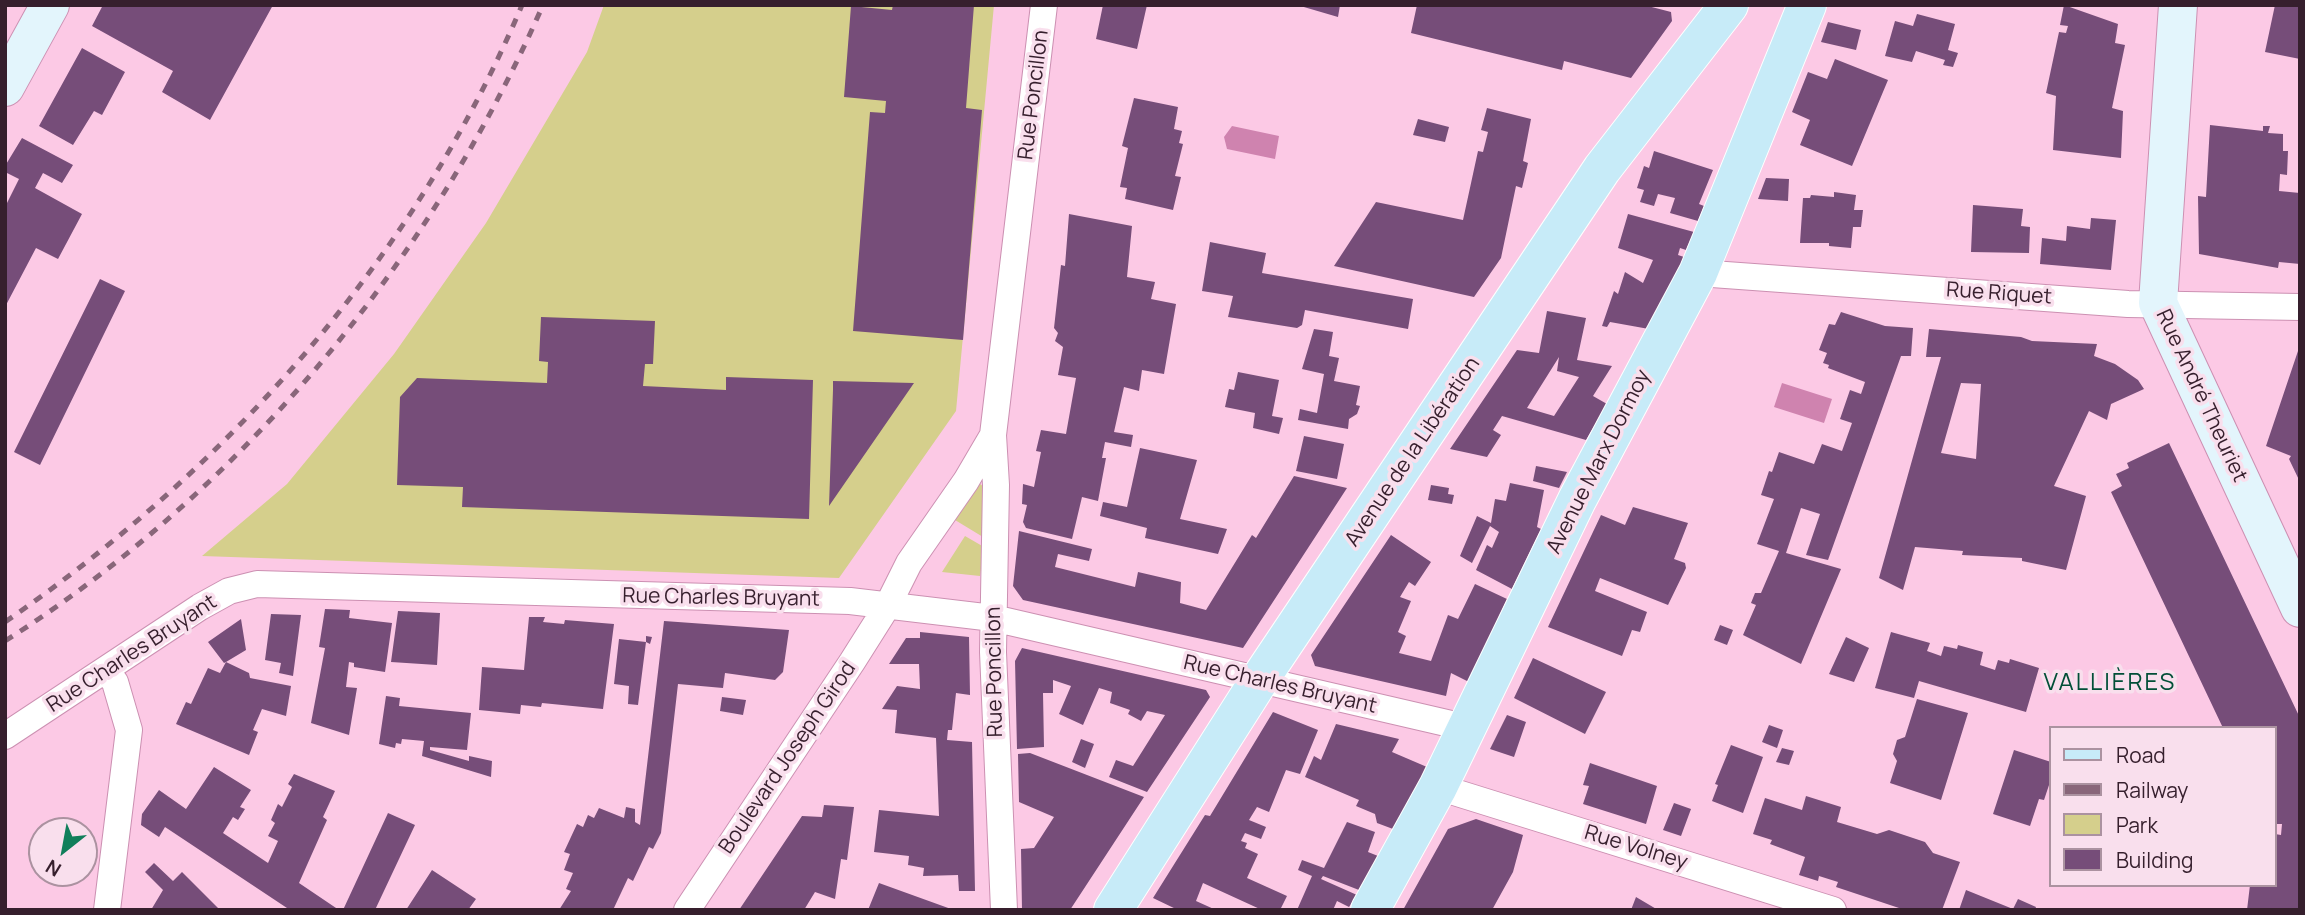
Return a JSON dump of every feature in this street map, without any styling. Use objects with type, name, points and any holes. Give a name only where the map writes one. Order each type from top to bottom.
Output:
[{"type":"main road","name":"Avenue de la Libération","points":[[1113,910],[1260,679],[1602,169],[1729,5]]},
{"type":"main road","name":"Avenue Marx Dormoy","points":[[1370,910],[1438,787],[1577,500],[1698,273],[1807,5]]},
{"type":"street","points":[[5,88],[50,5]]},
{"type":"street","name":"Rue Poncillon","points":[[1004,910],[993,618],[996,485],[993,435],[1044,5]]},
{"type":"street","name":"Rue André Theuriet","points":[[2178,5],[2158,303],[2300,608]]},
{"type":"street","name":"Rue Riquet","points":[[1698,273],[2128,304],[2300,307]]},
{"type":"street","name":"Rue Poncillon","points":[[888,605],[909,563],[966,481],[993,435]]},
{"type":"street","name":"Rue Charles Bruyant","points":[[5,736],[200,607],[229,591],[257,584],[850,601],[888,605],[993,618],[1468,728]]},
{"type":"street","name":"Boulevard Joseph Girod","points":[[687,910],[888,605]]},
{"type":"street","points":[[105,670],[118,691],[129,730],[107,910]]},
{"type":"street","name":"Rue Volney","points":[[1438,787],[1832,910]]},
{"type":"green space","points":[[604,5],[994,5],[956,411],[839,578],[202,556],[287,484],[394,354],[486,223],[587,52]]},
{"type":"green space","points":[[979,483],[985,488],[983,537],[955,520]]},
{"type":"green space","points":[[965,536],[984,547],[980,576],[942,572]]},
{"type":"shaded area","points":[[1232,126],[1279,136],[1275,159],[1227,149],[1224,137]]},
{"type":"shaded area","points":[[1782,383],[1832,399],[1824,423],[1774,407]]},
{"type":"building","points":[[103,5],[273,5],[210,120],[162,92],[173,71],[92,26]]},
{"type":"building","points":[[893,5],[974,5],[966,108],[982,110],[963,340],[853,331],[870,112],[885,113],[886,101],[844,97],[851,6],[892,10]]},
{"type":"building","points":[[1103,5],[1147,5],[1137,49],[1096,39]]},
{"type":"building","points":[[1297,5],[1340,5],[1338,17]]},
{"type":"building","points":[[1417,5],[1644,5],[1671,12],[1672,21],[1631,78],[1564,61],[1562,70],[1411,33]]},
{"type":"building","points":[[2064,5],[2118,24],[2115,43],[2125,45],[2112,108],[2123,111],[2121,158],[2053,150],[2056,96],[2046,93],[2059,32],[2066,33],[2068,26],[2060,25]]},
{"type":"building","points":[[2275,5],[2300,5],[2300,59],[2265,52]]},
{"type":"building","points":[[1917,14],[1955,24],[1948,50],[1958,53],[1953,67],[1943,65],[1945,60],[1916,51],[1912,62],[1885,56],[1895,21],[1913,26]]},
{"type":"building","points":[[1828,22],[1861,30],[1856,50],[1821,42]]},
{"type":"building","points":[[82,48],[125,72],[102,115],[94,111],[73,145],[39,126]]},
{"type":"building","points":[[1835,59],[1888,80],[1852,166],[1800,145],[1810,120],[1792,112],[1808,72],[1827,79]]},
{"type":"building","points":[[1134,98],[1178,107],[1174,129],[1182,131],[1179,143],[1183,144],[1175,176],[1181,177],[1173,210],[1125,199],[1127,188],[1120,187],[1128,148],[1122,146]]},
{"type":"building","points":[[1487,108],[1531,119],[1523,161],[1528,163],[1522,188],[1516,186],[1501,258],[1474,297],[1334,266],[1376,202],[1463,220],[1478,151],[1483,152],[1488,132],[1481,130]]},
{"type":"building","points":[[1418,119],[1449,127],[1445,142],[1413,135]]},
{"type":"building","points":[[2210,125],[2263,131],[2263,126],[2270,126],[2268,133],[2283,134],[2283,151],[2288,151],[2287,175],[2280,174],[2279,191],[2300,193],[2300,264],[2279,262],[2278,268],[2199,254],[2198,196],[2206,197]]},
{"type":"building","points":[[22,138],[73,165],[62,183],[43,173],[35,188],[82,214],[58,259],[36,248],[5,307],[5,207],[19,179],[5,172],[5,166]]},
{"type":"building","points":[[1654,151],[1713,170],[1699,204],[1704,206],[1698,221],[1670,213],[1675,198],[1658,194],[1654,206],[1640,202],[1644,190],[1637,188],[1644,166],[1649,168]]},
{"type":"building","points":[[1766,178],[1789,179],[1788,201],[1758,199]]},
{"type":"building","points":[[1834,192],[1856,195],[1854,210],[1863,210],[1861,227],[1853,227],[1851,248],[1829,246],[1829,243],[1800,243],[1803,198],[1810,198],[1811,195],[1834,197]]},
{"type":"building","points":[[1973,205],[2023,209],[2021,226],[2030,227],[2029,253],[1971,252]]},
{"type":"building","points":[[1069,214],[1132,226],[1127,277],[1155,282],[1151,299],[1176,304],[1164,374],[1142,370],[1139,391],[1124,387],[1114,432],[1133,435],[1131,447],[1105,442],[1102,458],[1106,458],[1098,501],[1082,497],[1072,539],[1026,528],[1023,522],[1027,505],[1022,504],[1023,484],[1034,487],[1041,452],[1036,451],[1041,430],[1066,434],[1076,378],[1058,375],[1063,347],[1055,341],[1058,333],[1054,328],[1061,265],[1065,266]]},
{"type":"building","points":[[1628,214],[1694,232],[1686,250],[1680,248],[1678,255],[1684,257],[1649,329],[1610,322],[1607,327],[1602,326],[1614,291],[1618,294],[1625,272],[1643,283],[1653,260],[1618,248]]},
{"type":"building","points":[[2091,218],[2116,220],[2111,270],[2040,264],[2042,238],[2066,241],[2067,226],[2090,229]]},
{"type":"building","points":[[1210,242],[1266,253],[1262,273],[1413,299],[1408,329],[1305,310],[1302,325],[1297,328],[1228,317],[1233,296],[1202,291]]},
{"type":"building","points":[[100,279],[125,291],[40,465],[14,452]]},
{"type":"building","points":[[1547,311],[1586,318],[1577,360],[1612,366],[1593,396],[1607,404],[1586,440],[1502,416],[1493,430],[1501,435],[1487,457],[1450,449],[1517,350],[1539,353]],"holes":[[[1559,357],[1557,371],[1579,377],[1554,416],[1527,408]]]},
{"type":"building","points":[[1841,312],[1885,326],[1913,328],[1911,356],[1901,356],[1828,560],[1806,555],[1820,514],[1801,508],[1786,553],[1841,569],[1801,664],[1743,635],[1756,605],[1751,603],[1755,593],[1761,593],[1779,551],[1757,544],[1774,499],[1761,495],[1769,471],[1772,472],[1779,452],[1814,464],[1822,444],[1842,451],[1852,423],[1840,419],[1850,390],[1861,394],[1865,382],[1828,368],[1829,365],[1823,363],[1827,353],[1819,350],[1829,324],[1835,325]]},
{"type":"building","points":[[541,317],[655,321],[653,364],[645,364],[643,386],[726,390],[726,377],[813,380],[809,519],[462,507],[463,487],[397,485],[400,397],[417,378],[547,383],[548,362],[539,361]]},
{"type":"building","points":[[1314,329],[1333,332],[1329,356],[1339,358],[1334,381],[1360,386],[1356,405],[1360,406],[1357,414],[1349,419],[1348,429],[1298,420],[1300,409],[1317,413],[1324,374],[1302,369]]},
{"type":"building","points":[[1929,329],[2021,337],[2032,341],[2097,344],[2094,356],[2115,364],[2138,380],[2144,389],[2111,404],[2107,420],[2089,411],[2054,486],[2086,496],[2066,570],[2022,561],[2022,558],[1962,555],[1963,551],[1915,547],[1903,590],[1879,578],[1941,357],[1926,357]],"holes":[[[1961,383],[1981,384],[1976,459],[1941,453]]]},
{"type":"building","points":[[2299,348],[2300,482],[2289,459],[2291,456],[2266,446]]},
{"type":"building","points":[[1238,372],[1279,380],[1272,416],[1283,418],[1279,434],[1253,428],[1255,413],[1225,407],[1229,389],[1234,390]]},
{"type":"building","points":[[833,381],[914,383],[829,506],[833,390]]},
{"type":"building","points":[[1304,436],[1344,444],[1337,479],[1296,471]]},
{"type":"building","points":[[2169,443],[2300,718],[2300,910],[2247,910],[2250,887],[2277,887],[2277,834],[2281,835],[2282,824],[2277,824],[2277,726],[2222,726],[2111,492],[2122,486],[2116,474],[2129,468],[2127,463]]},
{"type":"building","points":[[1140,448],[1197,460],[1180,519],[1227,529],[1218,554],[1145,538],[1147,528],[1100,516],[1103,502],[1127,507]]},
{"type":"building","points":[[1536,466],[1567,472],[1559,488],[1533,481]]},
{"type":"building","points":[[1294,476],[1347,488],[1243,648],[1023,600],[1013,586],[1019,531],[1092,549],[1089,561],[1058,554],[1055,567],[1135,587],[1138,572],[1181,582],[1180,603],[1206,610],[1252,535],[1256,538]]},
{"type":"building","points":[[1510,483],[1544,490],[1537,527],[1541,529],[1512,589],[1476,570],[1487,545],[1492,548],[1499,532],[1490,526],[1472,563],[1460,556],[1477,516],[1491,523],[1495,499],[1506,501]]},
{"type":"building","points":[[1431,485],[1449,488],[1448,494],[1454,495],[1452,504],[1428,500]]},
{"type":"building","points":[[1633,507],[1688,523],[1674,559],[1685,563],[1686,568],[1668,605],[1600,578],[1595,591],[1647,612],[1640,632],[1632,630],[1622,656],[1548,627],[1601,515],[1625,525]]},
{"type":"building","points":[[1391,535],[1431,562],[1415,586],[1409,582],[1400,597],[1411,601],[1398,632],[1406,636],[1399,653],[1431,661],[1448,615],[1458,619],[1475,584],[1507,599],[1469,682],[1451,673],[1446,696],[1315,666],[1311,655]]},
{"type":"building","points":[[325,609],[350,610],[349,618],[392,623],[385,672],[354,667],[354,663],[349,662],[346,687],[357,688],[349,735],[311,723],[325,648],[319,647]]},
{"type":"building","points":[[398,611],[440,613],[437,665],[391,662]]},
{"type":"building","points":[[271,614],[301,615],[293,676],[279,673],[281,663],[265,660]]},
{"type":"building","points":[[529,617],[545,617],[543,622],[564,624],[565,620],[614,624],[603,709],[542,703],[541,707],[521,705],[520,714],[479,710],[482,667],[524,670]]},
{"type":"building","points":[[241,619],[246,650],[224,663],[208,642]]},
{"type":"building","points":[[664,621],[789,630],[783,672],[775,680],[725,673],[723,688],[678,684],[661,833],[653,849],[649,847],[633,881],[628,878],[613,910],[559,910],[571,891],[566,889],[573,873],[564,870],[570,854],[564,852],[577,824],[583,827],[588,815],[594,818],[599,808],[624,818],[626,807],[635,809],[635,822],[640,825]]},
{"type":"building","points":[[1720,625],[1733,630],[1727,645],[1714,640]]},
{"type":"building","points":[[920,632],[969,637],[970,695],[956,693],[952,730],[948,730],[947,740],[972,742],[975,891],[959,891],[958,875],[923,876],[924,868],[908,865],[909,856],[874,852],[879,810],[939,816],[936,738],[895,733],[897,710],[882,709],[897,686],[920,689],[919,664],[889,664],[906,638],[920,638]]},
{"type":"building","points":[[1891,632],[1930,643],[1927,651],[1941,656],[1944,646],[1957,649],[1958,645],[1983,652],[1980,665],[1995,670],[1998,660],[2009,663],[2010,659],[2039,668],[2026,712],[1919,681],[1914,698],[1875,688]]},
{"type":"building","points":[[646,636],[652,637],[650,644],[646,642]]},
{"type":"building","points":[[1846,637],[1869,648],[1854,682],[1829,674]]},
{"type":"building","points":[[619,639],[646,642],[638,705],[628,704],[629,686],[614,684]]},
{"type":"building","points":[[1022,648],[1206,690],[1210,697],[1147,792],[1109,777],[1116,760],[1133,766],[1165,715],[1147,711],[1141,721],[1128,714],[1130,710],[1110,703],[1112,692],[1099,688],[1083,725],[1059,714],[1071,686],[1053,680],[1053,693],[1043,693],[1044,747],[1017,749],[1015,661]]},
{"type":"building","points":[[1533,658],[1606,692],[1585,734],[1514,698]]},
{"type":"building","points":[[226,662],[249,673],[250,678],[291,686],[286,716],[262,709],[253,730],[258,732],[249,755],[176,724],[186,702],[191,704],[208,668],[220,673]]},
{"type":"building","points":[[386,696],[400,698],[399,706],[471,713],[467,750],[430,747],[430,750],[469,761],[469,756],[492,761],[491,777],[422,756],[424,741],[402,739],[401,744],[396,743],[395,748],[379,744]]},
{"type":"building","points":[[722,697],[746,700],[743,715],[720,711]]},
{"type":"building","points":[[1917,699],[1968,713],[1941,800],[1890,783],[1897,761],[1893,754],[1897,740],[1905,737]]},
{"type":"building","points":[[1273,712],[1318,730],[1300,774],[1286,770],[1269,812],[1257,807],[1249,820],[1266,827],[1261,839],[1245,833],[1241,841],[1247,843],[1245,848],[1258,854],[1247,878],[1287,896],[1280,910],[1262,910],[1203,883],[1196,901],[1216,910],[1178,910],[1153,898],[1205,815],[1210,816]]},
{"type":"building","points":[[1507,715],[1526,722],[1514,757],[1490,749]]},
{"type":"building","points":[[1336,724],[1399,739],[1392,752],[1427,767],[1393,829],[1377,823],[1375,814],[1356,806],[1359,800],[1305,777],[1314,756],[1321,760]]},
{"type":"building","points":[[1769,725],[1783,730],[1777,748],[1762,742]]},
{"type":"building","points":[[1081,739],[1094,744],[1085,768],[1072,762]]},
{"type":"building","points":[[1731,745],[1763,757],[1743,813],[1712,801],[1718,785],[1715,784]]},
{"type":"building","points":[[1782,748],[1794,751],[1789,765],[1776,762]]},
{"type":"building","points":[[2014,750],[2050,762],[2050,782],[2044,800],[2039,799],[2030,826],[1993,814]]},
{"type":"building","points":[[1030,753],[1144,797],[1070,910],[1022,910],[1021,849],[1034,848],[1054,817],[1019,802],[1018,754]]},
{"type":"building","points":[[1590,763],[1657,786],[1646,824],[1583,804],[1589,786],[1583,785]]},
{"type":"building","points":[[214,767],[251,790],[240,807],[245,809],[238,820],[233,817],[223,833],[268,863],[278,841],[268,836],[275,823],[271,820],[278,804],[282,807],[292,787],[288,784],[294,774],[335,791],[323,817],[327,820],[299,883],[339,910],[290,910],[165,827],[159,837],[141,825],[142,814],[159,790],[186,809]]},
{"type":"building","points":[[1806,796],[1841,807],[1837,822],[1877,834],[1889,830],[1925,842],[1933,853],[1960,862],[1942,910],[1905,910],[1836,887],[1838,882],[1819,876],[1818,881],[1799,875],[1805,857],[1770,844],[1772,840],[1753,834],[1765,798],[1802,810]]},
{"type":"building","points":[[1674,803],[1691,809],[1681,836],[1663,830]]},
{"type":"building","points":[[824,805],[854,807],[847,860],[841,859],[835,899],[815,892],[804,910],[739,910],[802,816],[822,817]]},
{"type":"building","points":[[388,813],[415,825],[375,910],[343,910]]},
{"type":"building","points":[[1476,819],[1523,835],[1513,872],[1492,910],[1403,910],[1448,829]]},
{"type":"building","points":[[1347,822],[1375,832],[1368,852],[1378,856],[1359,890],[1323,876],[1321,879],[1357,895],[1349,907],[1337,901],[1333,910],[1297,910],[1312,876],[1298,870],[1302,860],[1324,868]]},
{"type":"building","points":[[154,863],[173,881],[182,872],[220,910],[151,910],[163,890],[145,872]]},
{"type":"building","points":[[432,870],[476,899],[468,910],[406,910]]},
{"type":"building","points":[[879,883],[951,909],[951,910],[868,910]]},
{"type":"building","points":[[1966,890],[2013,909],[2018,899],[2036,907],[2035,910],[1959,910]]},
{"type":"building","points":[[1636,897],[1658,910],[1631,910]]},
{"type":"railway","points":[[5,622],[87,561],[166,496],[239,425],[308,350],[371,271],[428,186],[478,98],[522,5]]},
{"type":"railway","points":[[5,641],[92,581],[174,514],[250,441],[321,363],[386,279],[445,192],[497,100],[543,5]]},
{"type":"district","name":"VALLIÈRES","points":[[2110,683]]}]
